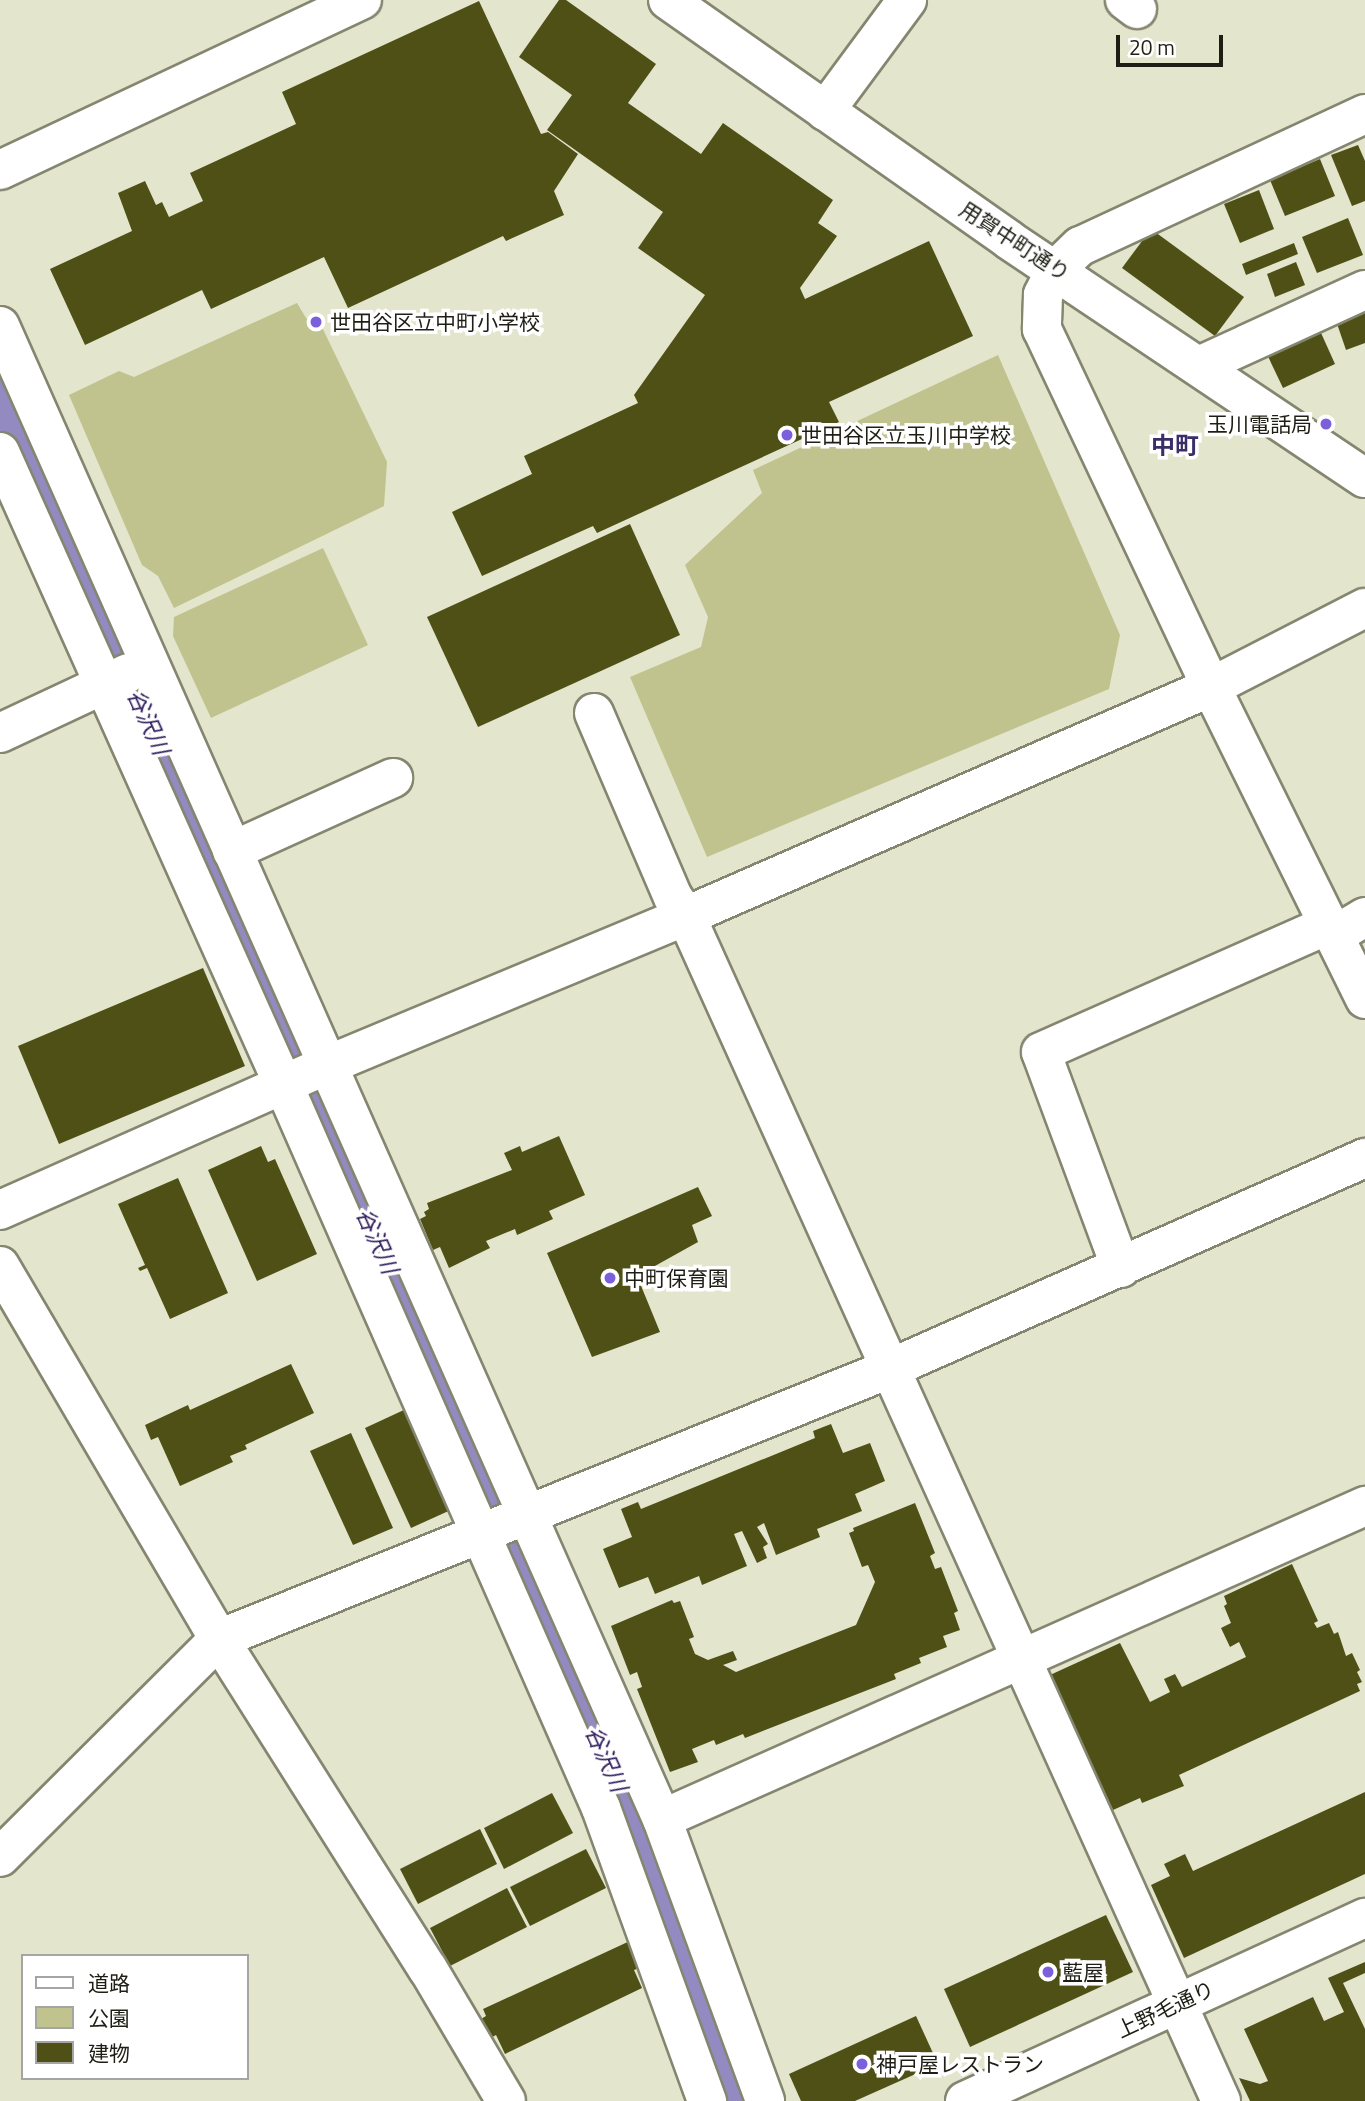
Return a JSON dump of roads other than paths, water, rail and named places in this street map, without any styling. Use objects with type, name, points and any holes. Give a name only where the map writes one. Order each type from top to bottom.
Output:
[{"type":"street","points":[[0,170],[362,0]]},
{"type":"street","name":"用賀中町通り","points":[[668,0],[1009,240],[1201,365],[1365,478]]},
{"type":"street","points":[[825,111],[907,0]]},
{"type":"street","points":[[1365,114],[1088,242],[1056,269],[1043,295],[1042,329],[1211,687],[1343,925],[1365,999]]},
{"type":"street","points":[[1201,365],[1365,290]]},
{"type":"street","points":[[0,326],[126,674],[284,1086],[601,1808],[707,2101]]},
{"type":"street","points":[[0,452],[126,674],[232,851],[330,1064],[662,1819],[765,2101]]},
{"type":"street","points":[[0,1210],[330,1064],[686,916],[1211,687],[1365,608]]},
{"type":"street","points":[[0,733],[126,674]]},
{"type":"street","points":[[594,713],[673,897],[686,916],[1221,2101]]},
{"type":"street","points":[[232,851],[393,778]]},
{"type":"street","points":[[1121,1268],[1041,1052],[1343,925]]},
{"type":"street","points":[[0,1857],[219,1639],[889,1369],[1365,1158]]},
{"type":"street","points":[[0,1266],[219,1639],[428,1969],[506,2101]]},
{"type":"street","points":[[662,1819],[1365,1506]]},
{"type":"street","name":"上野毛通り","points":[[965,2101],[1365,1918]]},
{"type":"waterway","name":"谷沢川","points":[[0,388],[625,1802],[734,2101]]},
{"type":"place","name":"世田谷区立中町小学校","points":[[316,322]]},
{"type":"place","name":"玉川電話局","points":[[1326,424]]},
{"type":"place","name":"世田谷区立玉川中学校","points":[[787,435]]},
{"type":"place","name":"中町保育園","points":[[610,1278]]},
{"type":"place","name":"藍屋","points":[[1048,1972]]},
{"type":"place","name":"神戸屋レストラン","points":[[862,2064]]},
{"type":"district","name":"中町","points":[[1175,446]]}]
